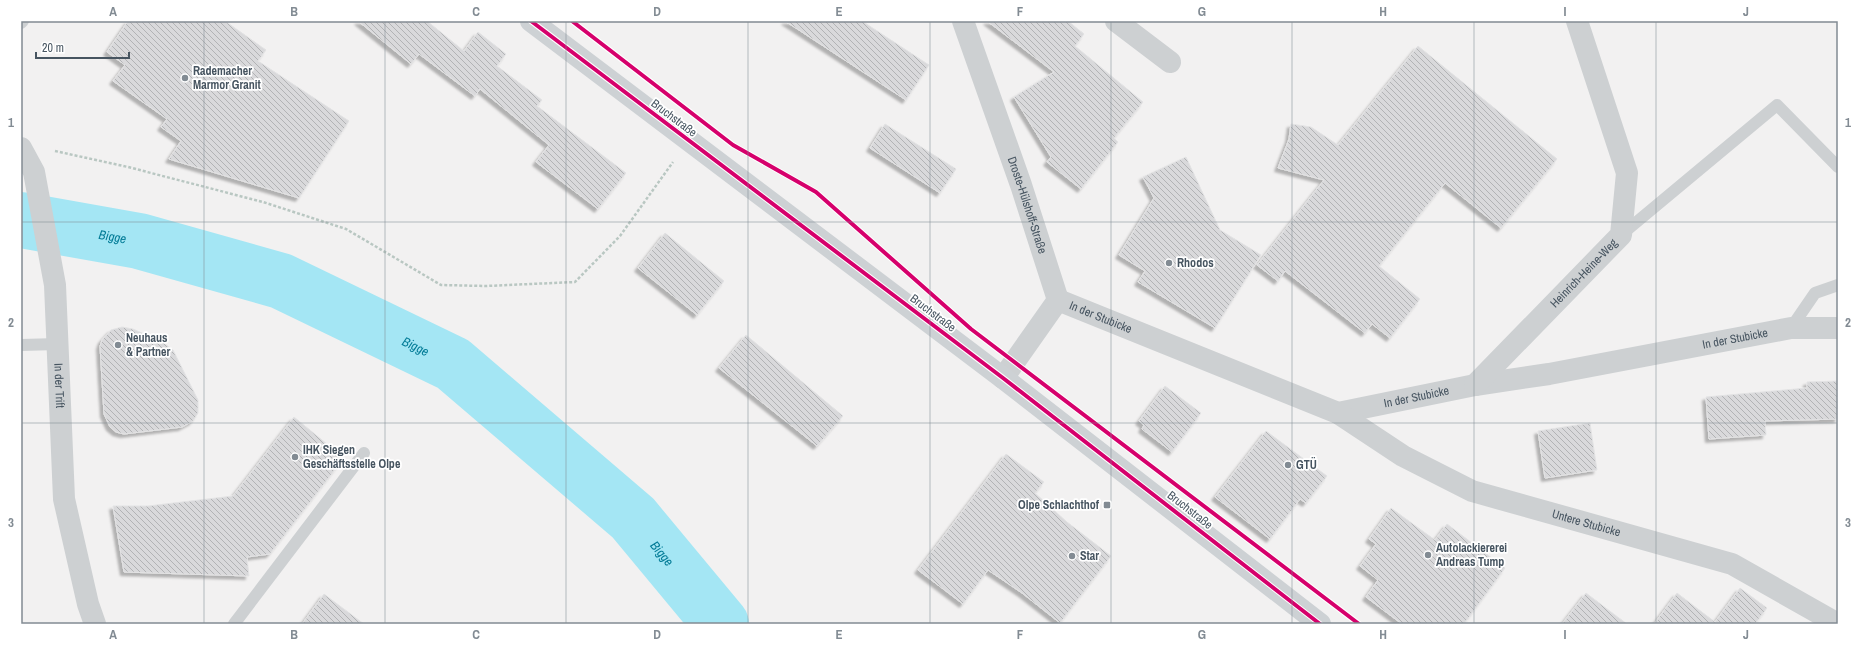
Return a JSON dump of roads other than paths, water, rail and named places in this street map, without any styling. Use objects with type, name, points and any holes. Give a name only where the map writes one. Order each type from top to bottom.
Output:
[{"type":"main road","name":"Bruchstraße","points":[[531,21],[1003,378],[1320,624]]},
{"type":"street","name":"Droste-Hülshoff-Straße","points":[[964,21],[1021,185],[1058,300]]},
{"type":"street","points":[[1116,21],[1170,62]]},
{"type":"street","name":"Heinrich-Heine-Weg","points":[[1474,385],[1621,235],[1627,173],[1577,21]]},
{"type":"street","name":"In der Trift","points":[[21,148],[34,172],[55,285],[64,499],[88,604],[95,624]]},
{"type":"street","points":[[1003,378],[1058,300]]},
{"type":"street","name":"In der Stubicke","points":[[1058,300],[1338,413],[1474,385],[1549,374],[1792,328],[1838,328]]},
{"type":"street","name":"Untere Stubicke","points":[[1338,413],[1403,456],[1472,491],[1732,564],[1838,624]]},
{"type":"lane","points":[[1621,235],[1777,105],[1838,167]]},
{"type":"lane","points":[[1792,328],[1815,293],[1838,285]]},
{"type":"lane","points":[[21,345],[58,344]]},
{"type":"lane","points":[[234,624],[364,453]]},
{"type":"waterway","name":"Bigge","points":[[21,220],[139,241],[281,281],[453,364],[633,518],[721,624]]},
{"type":"place","name":"Rademacher Marmor Granit","points":[[185,78]]},
{"type":"place","name":"Rhodos","points":[[1169,263]]},
{"type":"place","name":"Neuhaus & Partner","points":[[118,345]]},
{"type":"place","name":"IHK Siegen Geschäftsstelle Olpe","points":[[295,457]]},
{"type":"place","name":"GTÜ","points":[[1288,465]]},
{"type":"place","name":"Olpe Schlachthof","points":[[1107,505]]},
{"type":"place","name":"Autolackiererei Andreas Tump","points":[[1428,555]]},
{"type":"place","name":"Star","points":[[1072,556]]}]
